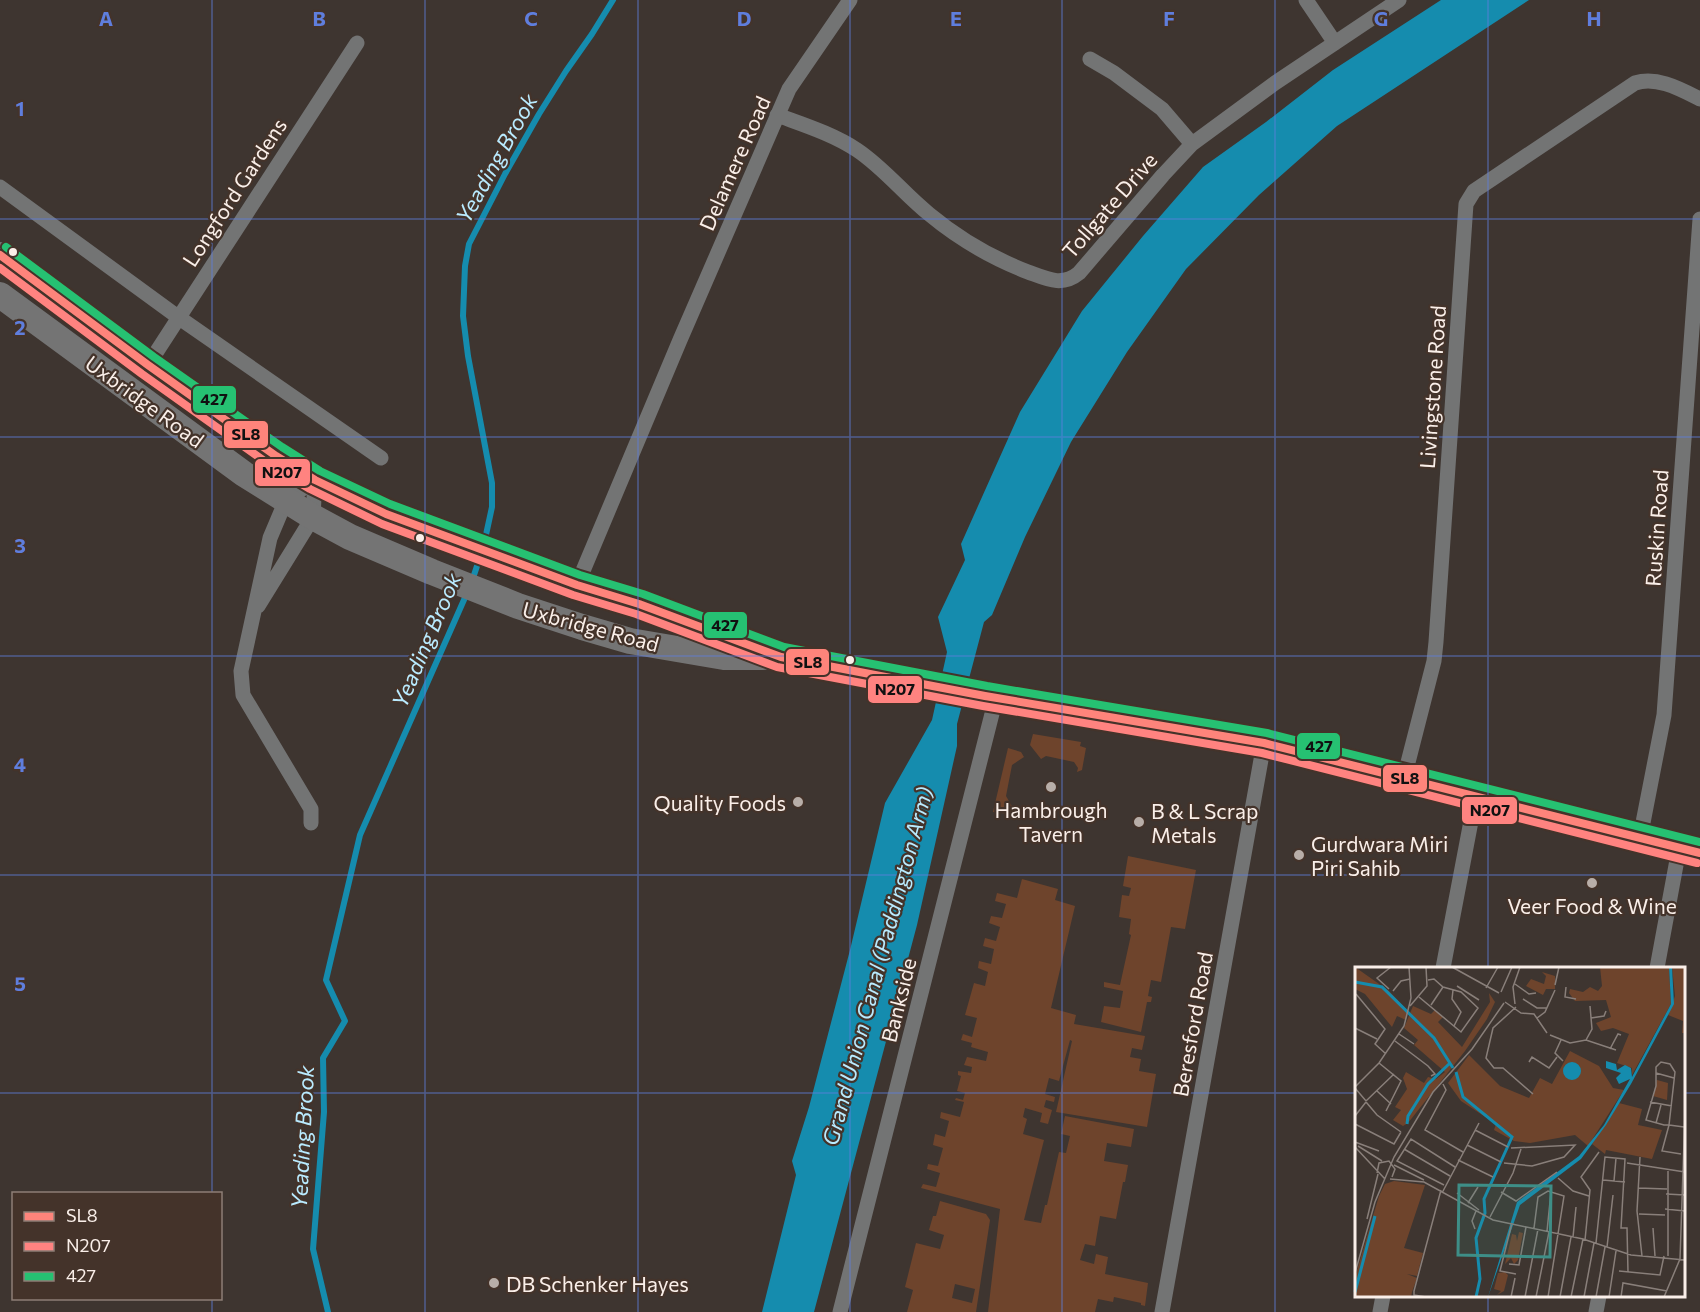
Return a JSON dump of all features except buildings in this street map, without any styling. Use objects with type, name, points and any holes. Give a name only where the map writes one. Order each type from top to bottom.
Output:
[{"type":"main road","name":"Uxbridge Road","points":[[0,255],[148,365],[276,456],[315,480],[386,514],[781,657]]},
{"type":"main road","name":"Uxbridge Road","points":[[0,295],[244,474],[350,537],[518,606],[630,641],[724,657],[781,657]]},
{"type":"main road","points":[[512,561],[512,593],[518,606]]},
{"type":"main road","points":[[630,641],[639,628],[641,611],[639,604]]},
{"type":"main road","points":[[781,657],[926,686],[1264,743],[1690,851]]},
{"type":"street","name":"Delamere Road","points":[[577,585],[789,89],[850,0]]},
{"type":"street","points":[[1305,0],[1335,43]]},
{"type":"street","name":"Tollgate Drive","points":[[777,115],[816,129],[858,150],[928,214],[987,255],[1041,277],[1061,282],[1067,281],[1079,273],[1156,182],[1192,144],[1275,83],[1399,0]]},
{"type":"street","name":"Longford Gardens","points":[[148,365],[357,43]]},
{"type":"street","points":[[1090,59],[1114,73],[1162,109],[1192,144]]},
{"type":"street","name":"Livingstone Road","points":[[1404,778],[1435,651],[1466,204],[1474,191],[1635,82],[1642,80],[1659,82],[1700,99]]},
{"type":"street","points":[[0,187],[178,316],[381,458]]},
{"type":"street","name":"Ruskin Road","points":[[1640,838],[1664,715],[1700,219]]},
{"type":"street","points":[[311,823],[310,809],[243,695],[241,671],[270,538],[286,500],[315,480]]},
{"type":"street","points":[[252,616],[313,517],[315,480]]},
{"type":"street","name":"Bankside","points":[[840,1312],[990,697]]},
{"type":"street","name":"Beresford Road","points":[[1162,1312],[1264,743]]},
{"type":"street","points":[[1443,967],[1476,795]]},
{"type":"street","points":[[1658,967],[1690,851]]},
{"type":"street","points":[[1380,1312],[1383,1297]]},
{"type":"street","points":[[1596,1312],[1599,1297]]},
{"type":"shaded area","points":[[1033,734],[1081,742],[1080,746],[1086,748],[1082,770],[1077,772],[1078,768],[1074,762],[1046,756],[1041,759],[1030,745]]},
{"type":"shaded area","points":[[1008,748],[1021,752],[1024,757],[1012,765],[1006,796],[1017,815],[993,812]]},
{"type":"shaded area","points":[[1128,856],[1196,870],[1185,929],[1171,927],[1161,982],[1151,980],[1148,996],[1152,997],[1151,1002],[1147,1002],[1141,1032],[1101,1022],[1104,1006],[1120,1008],[1123,991],[1104,987],[1104,982],[1120,985],[1131,935],[1129,934],[1131,919],[1119,917],[1122,895],[1129,896],[1131,888],[1123,886]]},
{"type":"shaded area","points":[[1022,879],[1058,889],[1055,900],[1075,906],[1051,1008],[1076,1015],[1074,1024],[1145,1036],[1142,1050],[1132,1048],[1130,1057],[1141,1059],[1139,1071],[1156,1074],[1147,1127],[1056,1112],[1072,1041],[1070,1040],[1059,1081],[1049,1078],[1045,1094],[1055,1097],[1054,1102],[1046,1100],[1044,1107],[1052,1110],[1048,1124],[1040,1122],[1042,1113],[1025,1108],[1023,1117],[1027,1119],[1023,1134],[1044,1140],[1024,1220],[1041,1223],[1059,1152],[1066,1153],[1070,1136],[1061,1134],[1065,1116],[1134,1129],[1131,1147],[1107,1143],[1104,1161],[1128,1165],[1125,1182],[1123,1182],[1116,1219],[1100,1216],[1095,1246],[1085,1244],[1080,1260],[1094,1264],[1096,1254],[1108,1257],[1105,1274],[1148,1283],[1145,1306],[1114,1297],[1113,1302],[1098,1299],[1095,1312],[988,1312],[1000,1209],[921,1188],[923,1184],[936,1187],[940,1173],[927,1169],[928,1164],[938,1166],[943,1148],[933,1145],[935,1134],[945,1137],[949,1121],[940,1118],[941,1112],[960,1117],[964,1102],[955,1100],[956,1098],[963,1100],[965,1093],[957,1091],[961,1076],[958,1075],[958,1071],[971,1073],[972,1067],[964,1065],[967,1057],[986,1061],[988,1052],[971,1047],[972,1043],[961,1040],[963,1034],[972,1037],[977,1018],[965,1015],[974,983],[985,986],[988,972],[978,968],[979,961],[991,964],[994,949],[983,946],[985,938],[996,941],[1000,927],[989,923],[991,916],[1002,918],[1006,904],[995,901],[997,893],[1017,898]]},
{"type":"shaded area","points":[[940,1201],[986,1214],[990,1220],[976,1312],[907,1312],[913,1290],[905,1287],[916,1243],[940,1249],[944,1235],[929,1230],[933,1216],[936,1216]],"holes":[[[955,1284],[975,1289],[972,1303],[952,1298]]]},
{"type":"water","name":"Grand Union Canal (Paddington Arm)","points":[[1441,0],[1529,0],[1337,126],[1259,195],[1186,269],[1127,352],[1071,442],[1025,537],[992,615],[984,622],[957,724],[957,746],[917,925],[814,1312],[762,1312],[796,1175],[792,1161],[809,1107],[850,950],[885,803],[932,720],[947,652],[938,617],[965,560],[961,544],[1020,412],[1082,311],[1203,167],[1333,70]]},
{"type":"waterway","name":"Yeading Brook","points":[[484,544],[492,507],[492,483],[468,356],[463,316],[465,266],[469,244],[539,114],[613,0]]},
{"type":"waterway","name":"Yeading Brook","points":[[472,581],[480,557]]},
{"type":"waterway","name":"Yeading Brook","points":[[328,1312],[313,1249],[324,1112],[323,1058],[345,1021],[326,980],[360,835],[467,593]]},
{"type":"transit line","name":"427","points":[[6,247],[154,357],[320,471],[390,504],[580,575],[643,594],[784,647],[987,686],[1267,733],[1700,842]]},
{"type":"transit line","name":"SL8","points":[[0,255],[148,365],[276,456],[315,480],[386,514],[781,657],[985,696],[1264,743],[1700,853]]},
{"type":"transit line","name":"N207","points":[[0,268],[142,374],[270,465],[310,489],[382,524],[573,595],[636,614],[777,667],[983,706],[1262,753],[1697,863]]},
{"type":"place","name":"Hambrough Tavern","points":[[1051,787]]},
{"type":"place","name":"Quality Foods","points":[[798,802]]},
{"type":"place","name":"B & L Scrap Metals","points":[[1139,822]]},
{"type":"place","name":"Gurdwara Miri Piri Sahib","points":[[1299,855]]},
{"type":"place","name":"Veer Food & Wine","points":[[1592,883]]},
{"type":"place","name":"DB Schenker Hayes","points":[[494,1283]]}]
